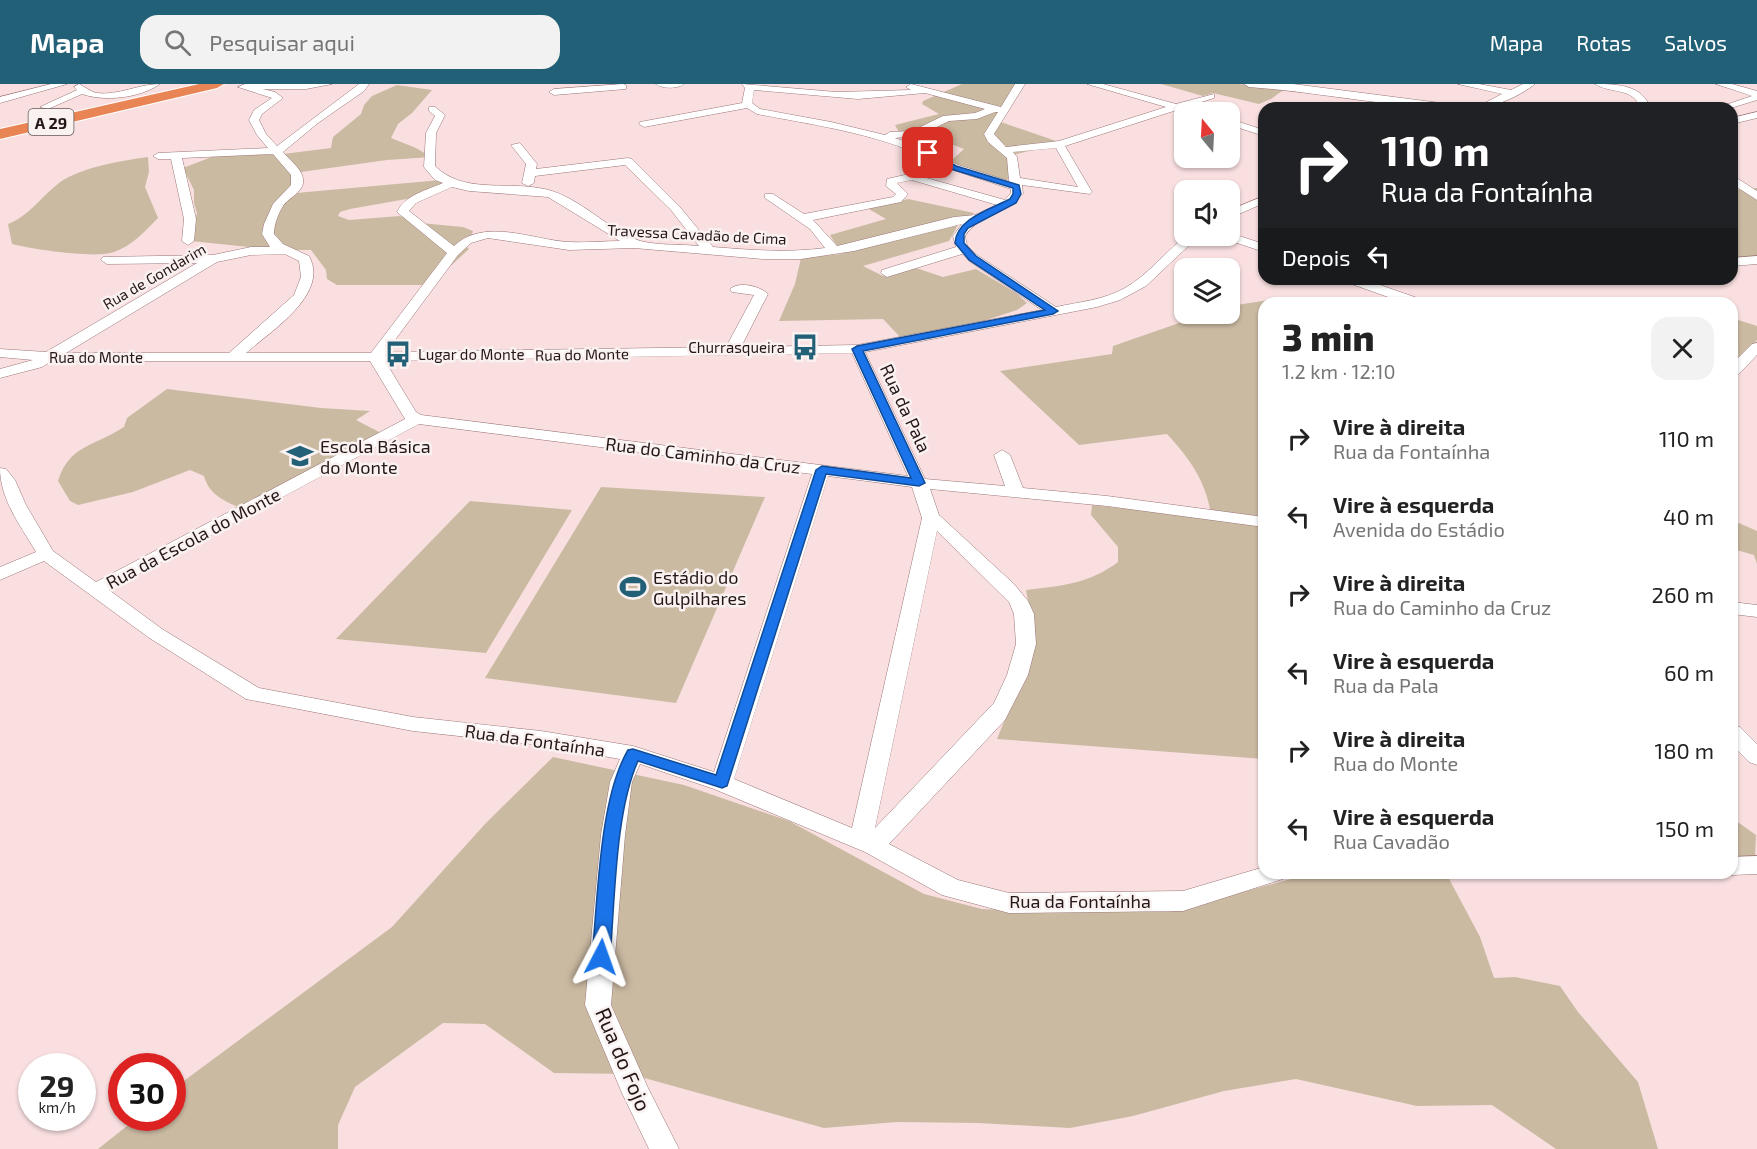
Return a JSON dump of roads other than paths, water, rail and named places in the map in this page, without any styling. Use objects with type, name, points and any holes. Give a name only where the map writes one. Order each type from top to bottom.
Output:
[{"type":"highway","name":"A 29","points":[[0,132],[194,84]]},
{"type":"highway","name":"A 29","points":[[0,132],[217,84]]},
{"type":"street","points":[[0,100],[62,84]]},
{"type":"street","points":[[45,107],[80,88],[98,84]]},
{"type":"street","points":[[80,88],[104,95],[156,84]]},
{"type":"street","points":[[232,357],[294,303],[309,281],[305,259],[299,253],[275,245],[270,239],[267,228],[278,205],[296,188],[297,180],[296,174],[262,135],[255,120],[258,112],[275,101],[278,96],[243,87],[253,84],[305,87],[327,84]]},
{"type":"street","points":[[158,156],[278,151],[364,84]]},
{"type":"street","points":[[661,84],[679,84]]},
{"type":"street","points":[[903,84],[999,109]]},
{"type":"street","points":[[1020,84],[999,109],[989,134],[992,140],[1013,160],[1016,198],[976,219],[960,234],[959,240],[963,249],[981,264],[1053,311]]},
{"type":"street","points":[[1092,84],[1174,106]]},
{"type":"street","points":[[1249,84],[1295,86],[1412,102]]},
{"type":"street","points":[[1463,84],[1514,93]]},
{"type":"street","points":[[1494,102],[1530,84]]},
{"type":"street","points":[[1600,84],[1634,92],[1642,98],[1643,102]]},
{"type":"street","points":[[1721,84],[1757,95]]},
{"type":"street","points":[[748,105],[748,85],[803,88],[883,97],[923,91]]},
{"type":"street","points":[[554,92],[622,86],[625,96],[620,98]]},
{"type":"street","points":[[1737,102],[1757,95]]},
{"type":"street","points":[[1193,102],[1211,96]]},
{"type":"street","points":[[644,124],[748,105],[764,113],[882,137],[919,148],[954,167],[1016,184],[1086,192],[1059,144]]},
{"type":"street","points":[[1004,150],[1059,144],[1099,134],[1174,108]]},
{"type":"street","points":[[432,109],[440,117],[431,133],[429,166],[435,174],[454,182],[494,190],[541,191],[557,196],[634,244]]},
{"type":"street","points":[[882,137],[914,134],[947,118],[977,116],[999,109]]},
{"type":"street","points":[[1738,119],[1756,116]]},
{"type":"street","points":[[1240,125],[1258,131]]},
{"type":"street","points":[[516,145],[531,164],[531,173],[524,190]]},
{"type":"street","points":[[176,155],[189,219],[188,241]]},
{"type":"street","points":[[531,173],[628,161],[675,208],[709,250]]},
{"type":"street","points":[[804,218],[897,200],[902,194],[892,186],[891,181],[954,167]]},
{"type":"street","points":[[909,176],[1008,204]]},
{"type":"street","points":[[417,419],[410,415],[375,357],[454,252],[403,213],[406,205],[454,182]]},
{"type":"street","points":[[1738,183],[1757,197]]},
{"type":"street","points":[[1738,189],[1746,189]]},
{"type":"street","points":[[769,196],[819,230],[834,250]]},
{"type":"street","points":[[1240,210],[1258,202]]},
{"type":"street","name":"Travessa Cavadão de Cima","points":[[454,252],[467,240],[488,234],[569,246],[634,244],[783,255],[874,243],[954,221],[976,219]]},
{"type":"street","points":[[1240,240],[1258,246]]},
{"type":"street","name":"Rua do Monte","points":[[0,353],[48,357],[375,357],[857,349],[1097,303],[1131,290],[1179,246]]},
{"type":"street","points":[[887,273],[963,249]]},
{"type":"street","name":"Rua de Gondarim","points":[[48,357],[213,259],[245,252],[285,250]]},
{"type":"street","points":[[107,260],[213,259]]},
{"type":"street","points":[[1738,262],[1757,260]]},
{"type":"street","points":[[1368,285],[1401,297]]},
{"type":"street","points":[[731,351],[761,294],[737,289]]},
{"type":"street","points":[[1738,367],[1757,347]]},
{"type":"street","name":"Rua da Pala","points":[[857,349],[919,483],[931,518]]},
{"type":"street","points":[[0,374],[37,364],[48,357]]},
{"type":"street","name":"Rua do Caminho da Cruz","points":[[417,419],[919,483],[1016,492],[1258,521]]},
{"type":"street","name":"Rua da Escola do Monte","points":[[97,589],[417,419]]},
{"type":"street","points":[[1002,455],[1016,492]]},
{"type":"street","points":[[722,783],[822,470]]},
{"type":"street","name":"Rua da Fontaínha","points":[[0,473],[7,480],[16,506],[46,554],[155,633],[253,694],[413,724],[541,738],[633,754],[722,783],[867,843],[951,888],[1009,903],[1183,901],[1258,878]]},
{"type":"street","points":[[931,518],[936,520],[950,537],[1014,597],[1026,619],[1027,633],[1019,672],[997,715],[867,843],[912,604],[931,518]]},
{"type":"street","points":[[0,574],[46,554]]},
{"type":"street","points":[[1738,609],[1757,611]]},
{"type":"street","points":[[1738,738],[1757,757]]},
{"type":"street","name":"Rua do Fojo","points":[[633,754],[621,782],[613,835],[598,1005],[636,1093],[664,1149]]},
{"type":"street","points":[[1738,866],[1757,865]]},
{"type":"place","name":"Churrasqueira","points":[[805,347]]},
{"type":"place","name":"Lugar do Monte","points":[[398,354]]},
{"type":"place","name":"Escola Básica do Monte","points":[[300,456]]},
{"type":"place","name":"Estádio do Gulpilhares","points":[[633,587]]}]
